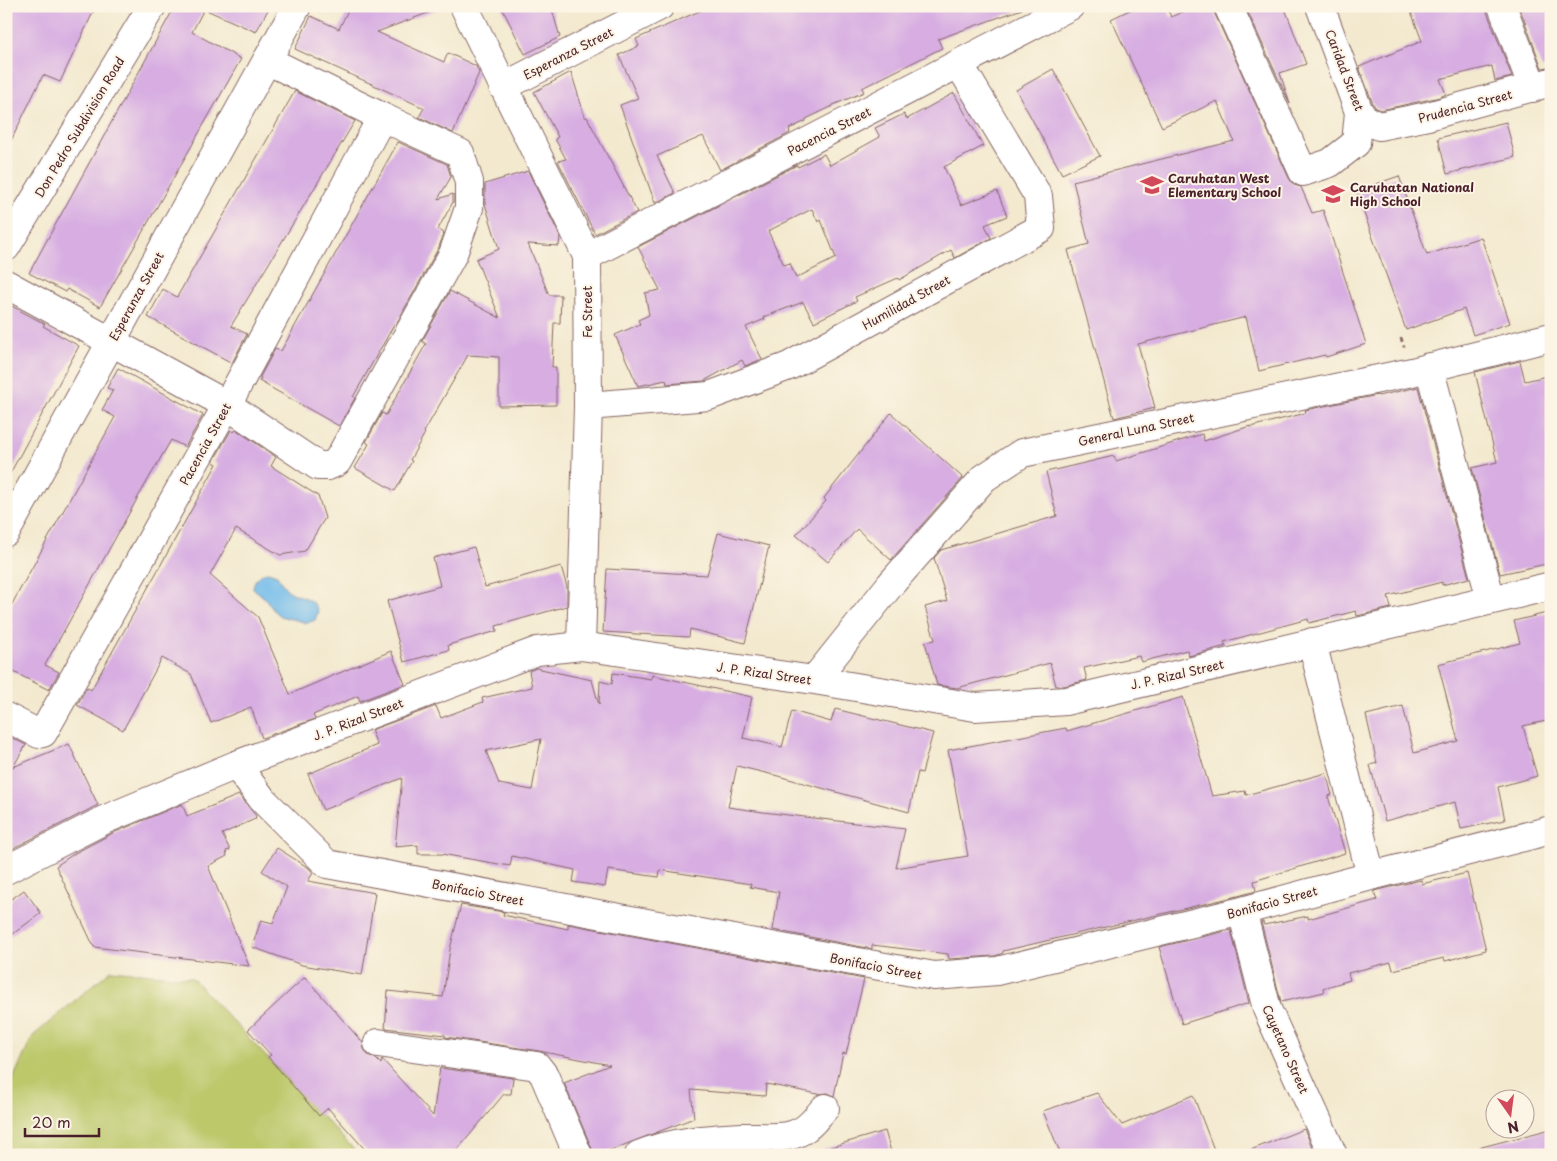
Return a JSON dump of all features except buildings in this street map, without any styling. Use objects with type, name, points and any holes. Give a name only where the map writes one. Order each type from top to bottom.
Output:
[{"type":"street","name":"Don Pedro Subdivision Road","points":[[6,247],[152,6]]},
{"type":"street","name":"Esperanza Street","points":[[6,532],[297,6]]},
{"type":"street","name":"Fe Street","points":[[464,6],[587,256],[588,406],[581,646]]},
{"type":"street","name":"Esperanza Street","points":[[503,87],[660,6]]},
{"type":"street","name":"Pacencia Street","points":[[587,256],[1070,6]]},
{"type":"street","points":[[1228,6],[1302,172],[1330,163],[1356,143],[1369,119]]},
{"type":"street","name":"Caridad Street","points":[[1320,6],[1369,119]]},
{"type":"street","points":[[1502,6],[1542,85]]},
{"type":"street","points":[[6,284],[227,405],[318,466],[328,466],[337,462],[453,254],[469,208],[469,182],[460,154],[267,60]]},
{"type":"street","name":"Humilidad Street","points":[[588,406],[709,396],[789,366],[1041,228],[1038,196],[960,64]]},
{"type":"street","name":"Prudencia Street","points":[[1369,119],[1428,116],[1542,85]]},
{"type":"street","name":"Pacencia Street","points":[[6,717],[39,734],[43,733],[227,405],[382,117]]},
{"type":"street","name":"General Luna Street","points":[[814,680],[890,585],[984,478],[1022,453],[1429,367],[1551,337]]},
{"type":"street","points":[[1429,367],[1491,600]]},
{"type":"street","name":"J. P. Rizal Street","points":[[6,870],[106,819],[236,766],[537,651],[581,646],[814,680],[975,708],[1066,701],[1551,586]]},
{"type":"street","points":[[1312,642],[1371,876]]},
{"type":"street","name":"Bonifacio Street","points":[[236,766],[263,800],[327,864],[934,976],[997,971],[1551,830]]},
{"type":"street","name":"Cayetano Street","points":[[1242,910],[1267,1009],[1333,1155]]},
{"type":"street","points":[[378,1043],[537,1066],[544,1075],[578,1155]]},
{"type":"street","points":[[639,1155],[650,1150],[687,1141],[787,1136],[811,1124],[825,1108]]},
{"type":"path","points":[[1401,338],[1404,349]]},
{"type":"green space","points":[[111,970],[192,978],[359,1155],[6,1155],[6,1094],[33,1036]]},
{"type":"water","points":[[268,572],[277,575],[289,591],[306,598],[316,606],[318,611],[315,620],[307,623],[280,616],[275,612],[265,598],[253,588],[254,582],[258,577]]},
{"type":"place","name":"Caruhatan West Elementary School","points":[[1152,185]]},
{"type":"place","name":"Caruhatan National High School","points":[[1333,194]]}]
